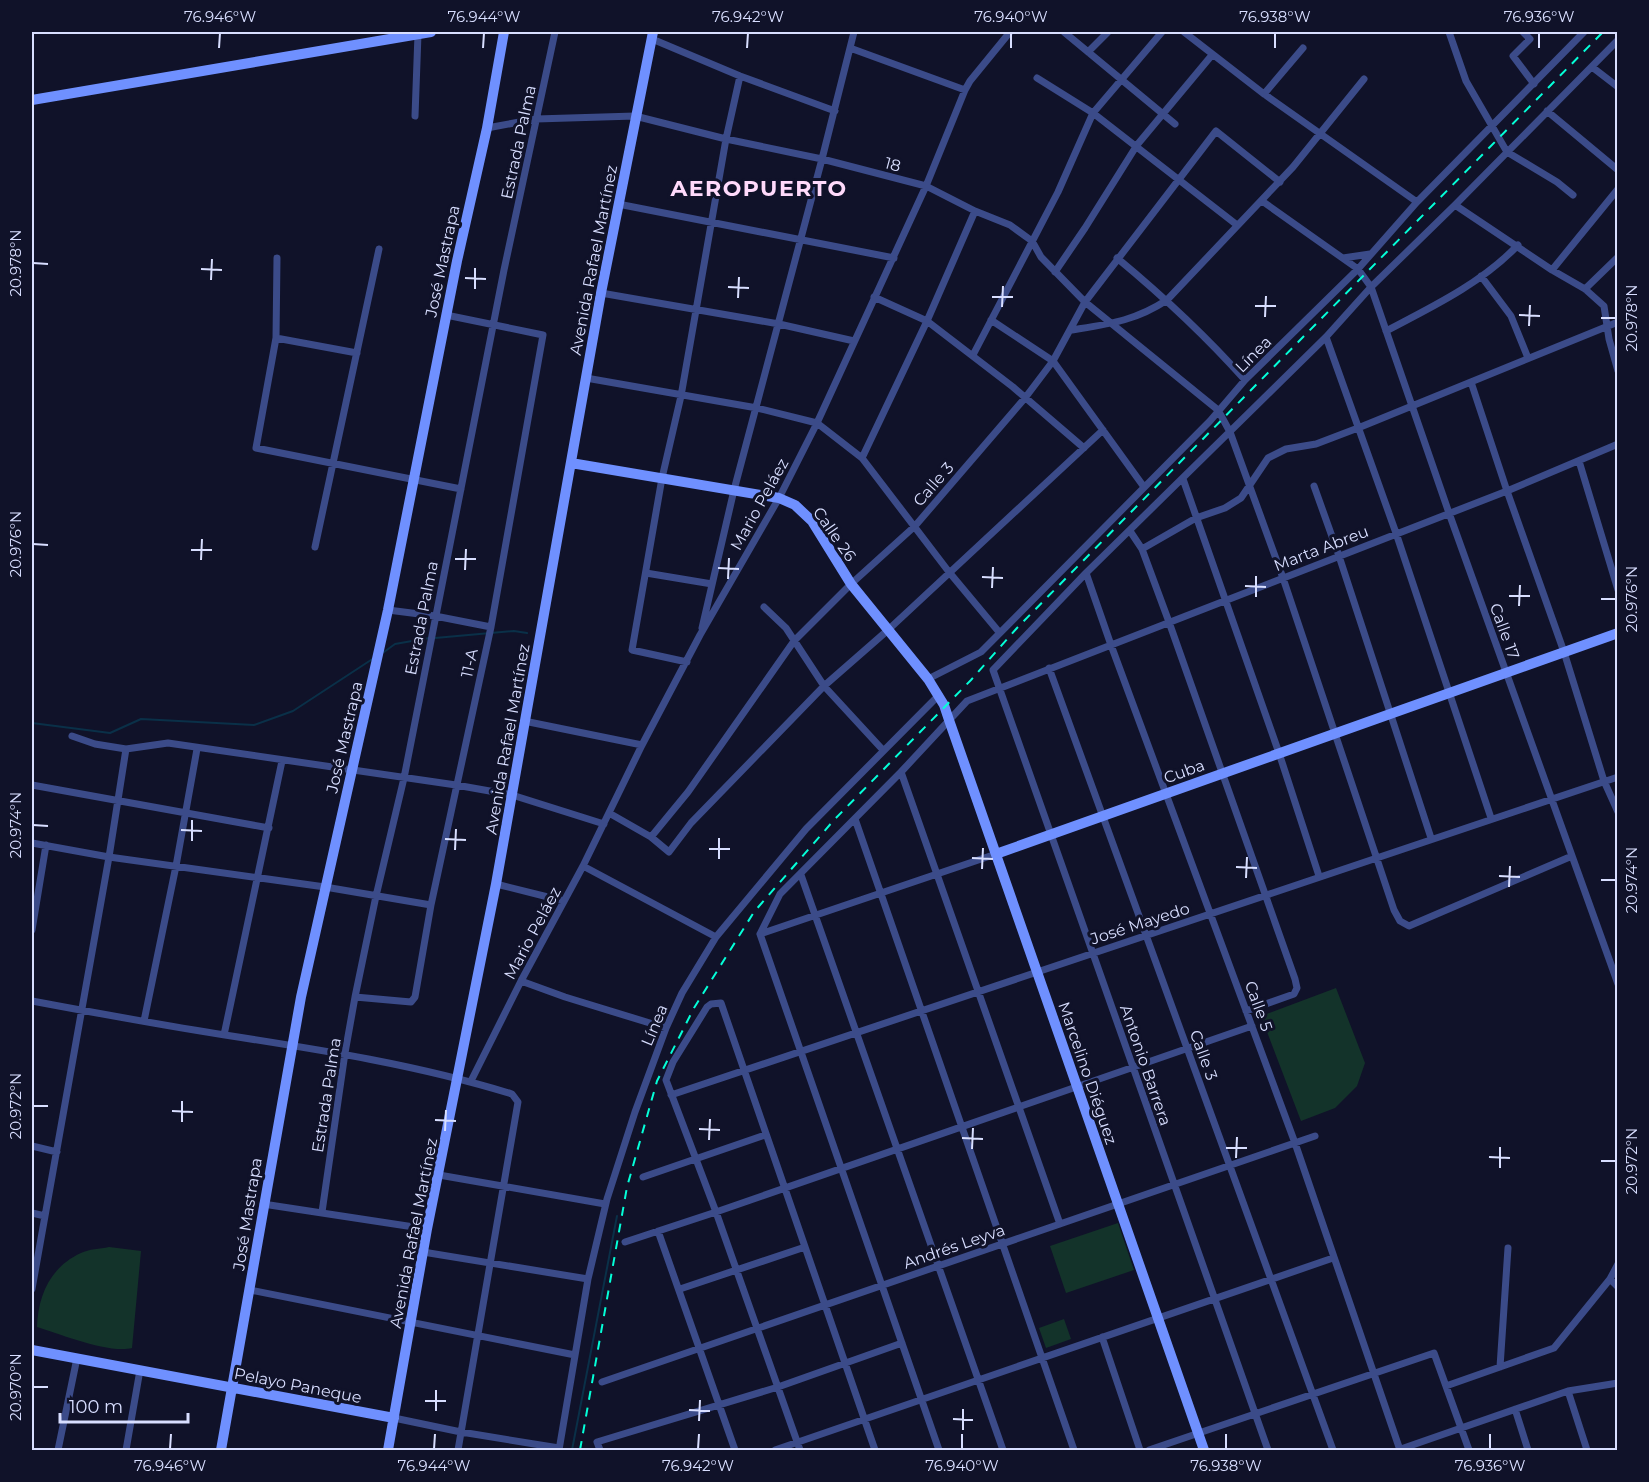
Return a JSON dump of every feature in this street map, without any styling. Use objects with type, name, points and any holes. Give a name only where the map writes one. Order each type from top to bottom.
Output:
[{"type":"street","points":[[32,100],[431,32]]},
{"type":"street","name":"José Mastrapa","points":[[221,1450],[292,1044],[388,610],[446,315],[487,128],[504,32]]},
{"type":"street","name":"Estrada Palma","points":[[322,1212],[355,997],[376,896],[405,778],[435,616],[555,32]]},
{"type":"street","points":[[700,635],[734,490],[854,32]]},
{"type":"street","name":"Mario Peláez","points":[[471,1081],[700,635],[779,498],[894,258],[926,186],[964,90],[1010,32]]},
{"type":"street","points":[[1064,32],[1175,124]]},
{"type":"street","points":[[1088,52],[1108,32]]},
{"type":"street","points":[[973,355],[1058,192],[1093,112],[1162,32]]},
{"type":"street","points":[[1184,32],[1264,94],[1417,202]]},
{"type":"street","points":[[1449,32],[1466,81],[1507,152],[1549,177],[1573,195]]},
{"type":"street","points":[[1523,32],[1530,39],[1513,56],[1534,84]]},
{"type":"street","name":"Línea","points":[[928,679],[981,652],[1144,488],[1245,380],[1358,269],[1417,202],[1584,32]]},
{"type":"street","points":[[415,116],[418,34]]},
{"type":"street","points":[[652,35],[740,76],[835,111]]},
{"type":"street","name":"Avenida Rafael Martínez","points":[[388,1450],[427,1229],[496,884],[601,293],[652,35]]},
{"type":"street","points":[[999,688],[993,670],[1086,573],[1326,337],[1371,287],[1617,40]]},
{"type":"street","points":[[850,48],[964,90]]},
{"type":"street","points":[[1264,94],[1303,48]]},
{"type":"street","points":[[1055,272],[1086,228],[1137,145],[1212,55]]},
{"type":"street","points":[[1592,67],[1617,87]]},
{"type":"street","points":[[687,662],[632,650],[662,478],[681,396],[726,139],[740,76]]},
{"type":"street","points":[[1037,78],[1093,112],[1237,225]]},
{"type":"street","points":[[1071,330],[1113,324],[1146,313],[1167,300],[1280,182],[1364,79]]},
{"type":"street","points":[[1547,111],[1617,170]]},
{"type":"street","name":"18","points":[[487,128],[536,119],[635,116],[726,139],[822,159],[926,186],[975,211],[1010,225],[1032,241],[1041,256],[1085,302],[1218,410]]},
{"type":"street","name":"Calle 3","points":[[651,837],[688,792],[794,641],[851,584],[915,526],[1025,398],[1053,361],[1085,302],[1216,131],[1280,182]]},
{"type":"street","points":[[1552,270],[1617,189]]},
{"type":"street","name":"Calle 17","points":[[1262,201],[1358,269],[1371,287],[1617,984]]},
{"type":"street","points":[[618,204],[894,258]]},
{"type":"street","points":[[1455,205],[1518,245],[1552,270],[1585,289],[1604,306],[1617,371]]},
{"type":"street","points":[[862,458],[927,321],[975,211]]},
{"type":"street","points":[[1386,331],[1446,299],[1504,260],[1518,245]]},
{"type":"street","points":[[315,547],[379,249]]},
{"type":"street","points":[[1343,258],[1371,254]]},
{"type":"street","points":[[1585,289],[1617,257]]},
{"type":"street","points":[[277,258],[276,338],[256,448],[461,489]]},
{"type":"street","points":[[1117,258],[1202,333],[1245,380]]},
{"type":"street","points":[[1480,276],[1511,315],[1528,358]]},
{"type":"street","points":[[601,293],[779,324],[854,341]]},
{"type":"street","points":[[874,297],[927,321],[973,355],[1084,448]]},
{"type":"street","points":[[446,315],[494,324]]},
{"type":"street","points":[[991,320],[1053,361],[1144,488]]},
{"type":"street","points":[[1142,549],[1196,518],[1225,508],[1241,498],[1268,458],[1286,448],[1316,444],[1617,322]]},
{"type":"street","name":"11-A","points":[[355,997],[411,1002],[415,997],[431,905],[491,627],[543,334],[494,324]]},
{"type":"street","points":[[1326,337],[1396,533],[1491,818]]},
{"type":"street","points":[[276,338],[357,353]]},
{"type":"street","points":[[586,378],[757,408],[816,423],[862,458],[949,572],[999,632]]},
{"type":"street","points":[[1472,382],[1617,812]]},
{"type":"street","points":[[1218,410],[1230,432],[1283,578],[1378,856],[1394,910],[1400,921],[1409,926],[1572,856]]},
{"type":"street","points":[[609,813],[651,837],[669,852],[692,823],[824,686],[888,630],[1103,430]]},
{"type":"street","name":"Marta Abreu","points":[[950,720],[967,700],[1507,491],[1617,444]]},
{"type":"street","points":[[1579,461],[1617,590]]},
{"type":"street","name":"Calle 26","points":[[572,463],[779,498],[795,505],[812,521],[851,584],[928,679],[944,705]]},
{"type":"street","points":[[1183,479],[1279,753],[1319,876]]},
{"type":"street","points":[[1314,486],[1431,838]]},
{"type":"street","points":[[1130,531],[1142,549],[1169,622],[1297,988],[1294,994],[1246,1011]]},
{"type":"street","points":[[646,573],[712,584]]},
{"type":"street","name":"Calle 5","points":[[1086,573],[1295,1143],[1399,1450]]},
{"type":"street","points":[[764,607],[786,628],[824,686],[882,749]]},
{"type":"street","points":[[388,610],[491,627]]},
{"type":"street","name":"Cuba","points":[[760,934],[938,875],[1617,633]]},
{"type":"street","name":"Calle 3","points":[[1049,668],[1333,1450]]},
{"type":"street","name":"Antonio Barrera","points":[[999,688],[1268,1450]]},
{"type":"street","name":"Línea","points":[[559,1449],[588,1280],[605,1204],[635,1112],[666,1028],[682,993],[716,937],[806,829],[882,749],[939,695]]},
{"type":"street","name":"Marcelino Diéguez","points":[[944,705],[1204,1450]]},
{"type":"street","points":[[939,1450],[760,934],[780,894],[950,720]]},
{"type":"street","points":[[524,721],[642,745]]},
{"type":"street","points":[[72,736],[95,744],[126,748],[168,743],[456,785],[512,795],[604,824]]},
{"type":"street","points":[[32,1289],[110,857],[126,748]]},
{"type":"street","points":[[144,1021],[176,866],[197,748]]},
{"type":"street","points":[[224,1035],[282,761]]},
{"type":"street","points":[[901,772],[1060,1224]]},
{"type":"street","name":"José Mayedo","points":[[671,1095],[1617,777]]},
{"type":"street","points":[[32,785],[269,828]]},
{"type":"street","points":[[855,819],[1074,1450]]},
{"type":"street","points":[[32,843],[110,857],[259,877],[431,905]]},
{"type":"street","points":[[32,930],[46,845]]},
{"type":"street","points":[[583,866],[716,937]]},
{"type":"street","points":[[801,875],[1003,1450]]},
{"type":"street","points":[[496,884],[564,901]]},
{"type":"street","points":[[521,981],[666,1028]]},
{"type":"street","points":[[32,1001],[224,1035],[345,1053],[458,1077],[512,1094],[519,1102],[458,1450]]},
{"type":"street","name":"Línea","points":[[671,1095],[666,1080],[673,1062],[707,1007],[716,1002],[721,1003],[742,1071]]},
{"type":"street","points":[[625,1242],[1252,1026]]},
{"type":"street","points":[[742,1071],[785,1188],[875,1450]]},
{"type":"street","points":[[671,1095],[716,1212],[799,1447]]},
{"type":"street","points":[[643,1177],[765,1135]]},
{"type":"street","name":"Andrés Leyva","points":[[602,1382],[1315,1136]]},
{"type":"street","points":[[32,1146],[57,1152]]},
{"type":"street","points":[[439,1175],[605,1204]]},
{"type":"street","points":[[263,1204],[427,1229]]},
{"type":"street","points":[[32,1213],[45,1216]]},
{"type":"street","points":[[658,1232],[735,1450]]},
{"type":"street","points":[[680,1289],[805,1247]]},
{"type":"street","points":[[1500,1367],[1508,1248]]},
{"type":"street","points":[[423,1252],[588,1280]]},
{"type":"street","points":[[775,1450],[799,1447],[864,1420],[1333,1258]]},
{"type":"street","points":[[1446,1386],[1554,1348],[1610,1279],[1617,1264]]},
{"type":"street","points":[[1610,1279],[1617,1287]]},
{"type":"street","points":[[250,1290],[575,1355]]},
{"type":"street","points":[[1102,1337],[1140,1450]]},
{"type":"street","points":[[600,1450],[597,1442],[778,1387],[902,1343]]},
{"type":"street","name":"Pelayo Paneque","points":[[32,1350],[559,1449]]},
{"type":"street","points":[[1149,1450],[1434,1353],[1469,1450]]},
{"type":"street","points":[[58,1450],[77,1358]]},
{"type":"street","points":[[126,1450],[140,1370]]},
{"type":"street","points":[[1399,1450],[1568,1391],[1617,1383]]},
{"type":"street","points":[[1568,1391],[1587,1450]]},
{"type":"street","points":[[1515,1409],[1528,1450]]},
{"type":"green space","points":[[1336,988],[1365,1063],[1357,1086],[1335,1108],[1301,1121],[1261,1016]]},
{"type":"green space","points":[[1118,1223],[1134,1270],[1066,1293],[1050,1246]]},
{"type":"green space","points":[[109,1247],[141,1251],[132,1348],[98,1346],[37,1327],[43,1294],[61,1266],[81,1253]]},
{"type":"green space","points":[[1064,1319],[1071,1339],[1046,1348],[1039,1328]]},
{"type":"waterway","points":[[435,638],[514,631],[527,633]]},
{"type":"waterway","points":[[384,652],[395,644],[429,638]]},
{"type":"waterway","points":[[32,723],[110,733],[141,719],[254,725],[293,711],[374,658]]},
{"type":"waterway","points":[[572,1450],[617,1216]]},
{"type":"railway","points":[[580,1450],[627,1187],[657,1081],[694,1008],[754,912],[834,820],[971,680],[1017,628],[1603,32]]},
{"type":"district","name":"AEROPUERTO","points":[[759,188]]}]
